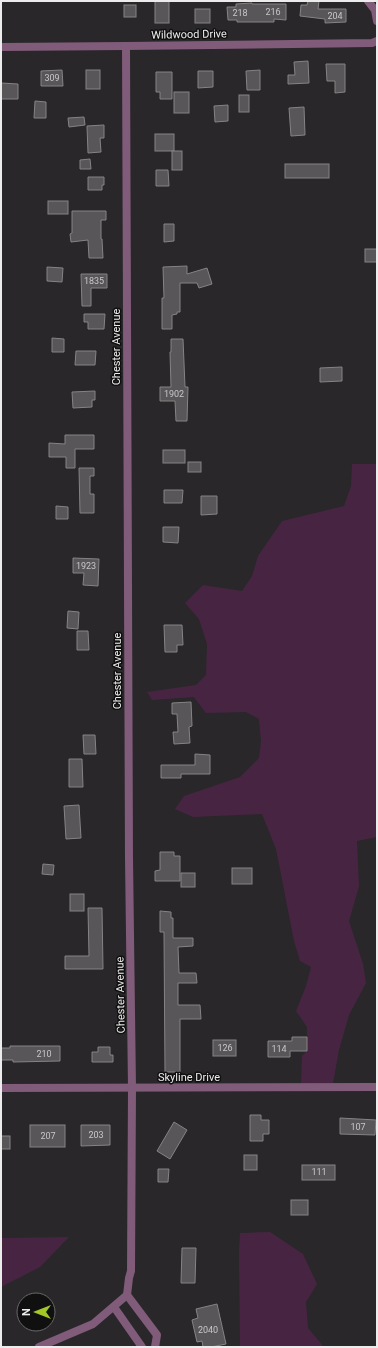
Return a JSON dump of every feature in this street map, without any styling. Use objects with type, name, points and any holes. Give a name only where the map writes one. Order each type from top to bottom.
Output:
[{"type":"street","points":[[368,1],[375,10],[377,22]]},
{"type":"street","name":"Wildwood Drive","points":[[1,47],[377,41]]},
{"type":"street","name":"Chester Avenue","points":[[126,46],[129,858],[132,1088],[131,1271],[126,1296]]},
{"type":"street","name":"Skyline Drive","points":[[1,1088],[377,1087]]},
{"type":"street","points":[[38,1347],[93,1324],[126,1296],[157,1335],[155,1347]]},
{"type":"street","points":[[114,1307],[142,1347]]},
{"type":"shaded area","points":[[352,464],[377,464],[377,837],[357,841],[359,886],[349,921],[363,964],[366,983],[349,1015],[339,1050],[333,1083],[301,1084],[302,1056],[307,1051],[307,1027],[296,1011],[306,986],[311,967],[300,961],[294,941],[276,849],[262,814],[193,817],[175,809],[184,796],[240,777],[259,758],[261,741],[259,719],[246,712],[206,713],[194,697],[152,700],[147,692],[196,685],[206,675],[207,644],[199,619],[185,603],[203,585],[242,591],[252,576],[258,556],[282,521],[344,506],[351,486]]},
{"type":"shaded area","points":[[270,1232],[303,1254],[317,1284],[306,1302],[308,1328],[324,1347],[240,1347],[240,1233]]},
{"type":"shaded area","points":[[69,1237],[40,1267],[1,1287],[1,1238]]},
{"type":"building","points":[[155,1],[169,1],[169,23],[155,23]]},
{"type":"building","points":[[308,1],[319,1],[318,9],[346,9],[346,22],[325,23],[325,19],[300,16],[301,5],[307,5]]},
{"type":"building","points":[[236,4],[286,4],[286,20],[274,19],[274,22],[237,22],[237,20],[228,20],[227,7],[236,7]]},
{"type":"building","points":[[124,5],[136,5],[136,17],[124,17]]},
{"type":"building","points":[[195,9],[210,9],[210,23],[195,23]]},
{"type":"building","points":[[308,61],[309,83],[288,84],[288,75],[295,75],[294,62]]},
{"type":"building","points":[[326,64],[345,64],[345,92],[335,93],[335,81],[327,81]]},
{"type":"building","points":[[62,70],[63,86],[41,86],[41,71]]},
{"type":"building","points":[[86,70],[100,70],[100,89],[86,89]]},
{"type":"building","points":[[260,70],[260,90],[247,90],[246,71]]},
{"type":"building","points":[[198,71],[213,71],[213,87],[198,88]]},
{"type":"building","points":[[156,72],[172,72],[172,99],[160,99],[160,92],[156,92]]},
{"type":"building","points":[[1,83],[18,84],[18,99],[1,99]]},
{"type":"building","points":[[174,92],[189,92],[189,113],[174,113]]},
{"type":"building","points":[[239,95],[249,95],[249,112],[239,112]]},
{"type":"building","points":[[35,101],[46,102],[46,118],[34,118]]},
{"type":"building","points":[[228,105],[228,121],[215,122],[214,106]]},
{"type":"building","points":[[304,107],[305,135],[291,136],[289,108]]},
{"type":"building","points":[[84,117],[85,125],[69,127],[68,118]]},
{"type":"building","points":[[104,125],[104,138],[100,138],[101,152],[88,153],[87,126]]},
{"type":"building","points":[[155,134],[174,134],[174,151],[155,151]]},
{"type":"building","points":[[172,151],[182,151],[182,170],[172,170]]},
{"type":"building","points":[[90,159],[91,169],[80,169],[80,160]]},
{"type":"building","points":[[285,164],[329,164],[329,178],[285,178]]},
{"type":"building","points":[[156,170],[168,170],[169,186],[156,186]]},
{"type":"building","points":[[88,177],[104,177],[104,185],[102,185],[102,190],[88,190]]},
{"type":"building","points":[[48,201],[68,201],[68,214],[48,214]]},
{"type":"building","points":[[72,211],[106,211],[106,220],[101,220],[103,258],[89,258],[88,240],[71,242],[70,234],[72,233]]},
{"type":"building","points":[[164,224],[174,224],[174,241],[164,242]]},
{"type":"building","points":[[365,249],[377,249],[377,262],[365,262]]},
{"type":"building","points":[[187,266],[187,274],[207,268],[212,284],[199,288],[197,283],[180,283],[180,312],[172,315],[172,329],[162,329],[162,298],[164,298],[163,267]]},
{"type":"building","points":[[47,267],[63,268],[62,282],[47,281]]},
{"type":"building","points":[[81,274],[107,274],[107,288],[91,288],[91,306],[82,306]]},
{"type":"building","points":[[84,314],[105,314],[104,329],[88,329],[88,322],[84,322]]},
{"type":"building","points":[[52,338],[64,339],[64,352],[52,352]]},
{"type":"building","points":[[171,339],[183,339],[185,387],[188,387],[187,421],[176,421],[175,401],[160,401],[160,387],[171,387]]},
{"type":"building","points":[[76,351],[96,351],[95,365],[75,365]]},
{"type":"building","points":[[342,367],[342,381],[320,382],[320,368]]},
{"type":"building","points":[[95,391],[95,400],[92,400],[92,407],[73,408],[72,392]]},
{"type":"building","points":[[65,435],[94,435],[94,449],[75,449],[75,468],[66,468],[66,457],[49,457],[49,443],[65,444]]},
{"type":"building","points":[[163,450],[185,450],[185,463],[163,463]]},
{"type":"building","points":[[188,462],[201,462],[201,472],[188,472]]},
{"type":"building","points":[[79,468],[94,468],[94,476],[90,476],[90,494],[94,494],[94,513],[80,513]]},
{"type":"building","points":[[164,490],[183,490],[182,503],[164,503]]},
{"type":"building","points":[[201,496],[217,496],[217,514],[201,515]]},
{"type":"building","points":[[56,506],[68,507],[68,519],[56,519]]},
{"type":"building","points":[[163,527],[179,527],[178,543],[163,542]]},
{"type":"building","points":[[73,558],[99,559],[98,586],[83,585],[84,573],[73,573]]},
{"type":"building","points":[[68,611],[79,612],[78,629],[67,628]]},
{"type":"building","points":[[164,625],[182,625],[183,645],[177,645],[177,652],[165,652]]},
{"type":"building","points":[[77,631],[88,631],[89,650],[77,650]]},
{"type":"building","points":[[191,702],[192,726],[189,727],[190,743],[174,744],[173,732],[178,732],[177,714],[172,714],[172,703]]},
{"type":"building","points":[[83,735],[95,735],[96,754],[84,754]]},
{"type":"building","points":[[195,754],[210,755],[210,774],[181,774],[181,778],[161,778],[161,765],[195,765]]},
{"type":"building","points":[[69,759],[82,759],[83,787],[69,787]]},
{"type":"building","points":[[79,805],[81,838],[66,839],[64,806]]},
{"type":"building","points":[[160,852],[174,852],[174,856],[180,856],[180,881],[155,881],[155,871],[160,870]]},
{"type":"building","points":[[43,864],[54,865],[53,875],[42,874]]},
{"type":"building","points":[[232,868],[252,868],[252,884],[232,884]]},
{"type":"building","points":[[181,873],[195,873],[195,887],[181,887]]},
{"type":"building","points":[[70,894],[84,894],[84,911],[70,911]]},
{"type":"building","points":[[88,908],[102,908],[103,969],[65,969],[65,956],[89,956]]},
{"type":"building","points":[[160,911],[171,912],[171,918],[173,918],[173,938],[193,938],[193,946],[178,947],[179,973],[196,973],[197,983],[178,983],[178,1005],[200,1005],[201,1019],[180,1019],[180,1072],[165,1072],[164,932],[160,932]]},
{"type":"building","points":[[292,1037],[307,1037],[307,1051],[290,1051],[290,1057],[268,1057],[268,1041],[292,1041]]},
{"type":"building","points":[[213,1040],[236,1040],[236,1056],[213,1056]]},
{"type":"building","points":[[10,1046],[60,1046],[60,1061],[13,1062],[13,1060],[1,1060],[1,1048],[10,1048]]},
{"type":"building","points":[[98,1047],[110,1047],[110,1055],[113,1055],[113,1062],[92,1062],[92,1052],[98,1052]]},
{"type":"building","points":[[250,1115],[261,1115],[261,1120],[269,1120],[269,1134],[263,1134],[263,1141],[250,1141]]},
{"type":"building","points":[[340,1118],[376,1120],[375,1135],[340,1134]]},
{"type":"building","points":[[174,1122],[187,1130],[170,1159],[157,1151]]},
{"type":"building","points":[[30,1125],[65,1125],[65,1147],[30,1147]]},
{"type":"building","points":[[81,1125],[110,1125],[110,1145],[81,1146]]},
{"type":"building","points":[[1,1136],[10,1136],[10,1149],[1,1149]]},
{"type":"building","points":[[244,1155],[257,1155],[257,1170],[244,1170]]},
{"type":"building","points":[[302,1165],[335,1165],[335,1180],[302,1180]]},
{"type":"building","points":[[158,1169],[169,1169],[168,1182],[158,1182]]},
{"type":"building","points":[[291,1200],[308,1200],[308,1215],[291,1215]]},
{"type":"building","points":[[182,1248],[196,1248],[195,1283],[181,1283]]},
{"type":"building","points":[[217,1304],[226,1344],[203,1347],[202,1341],[197,1342],[192,1320],[198,1318],[196,1309]]}]
